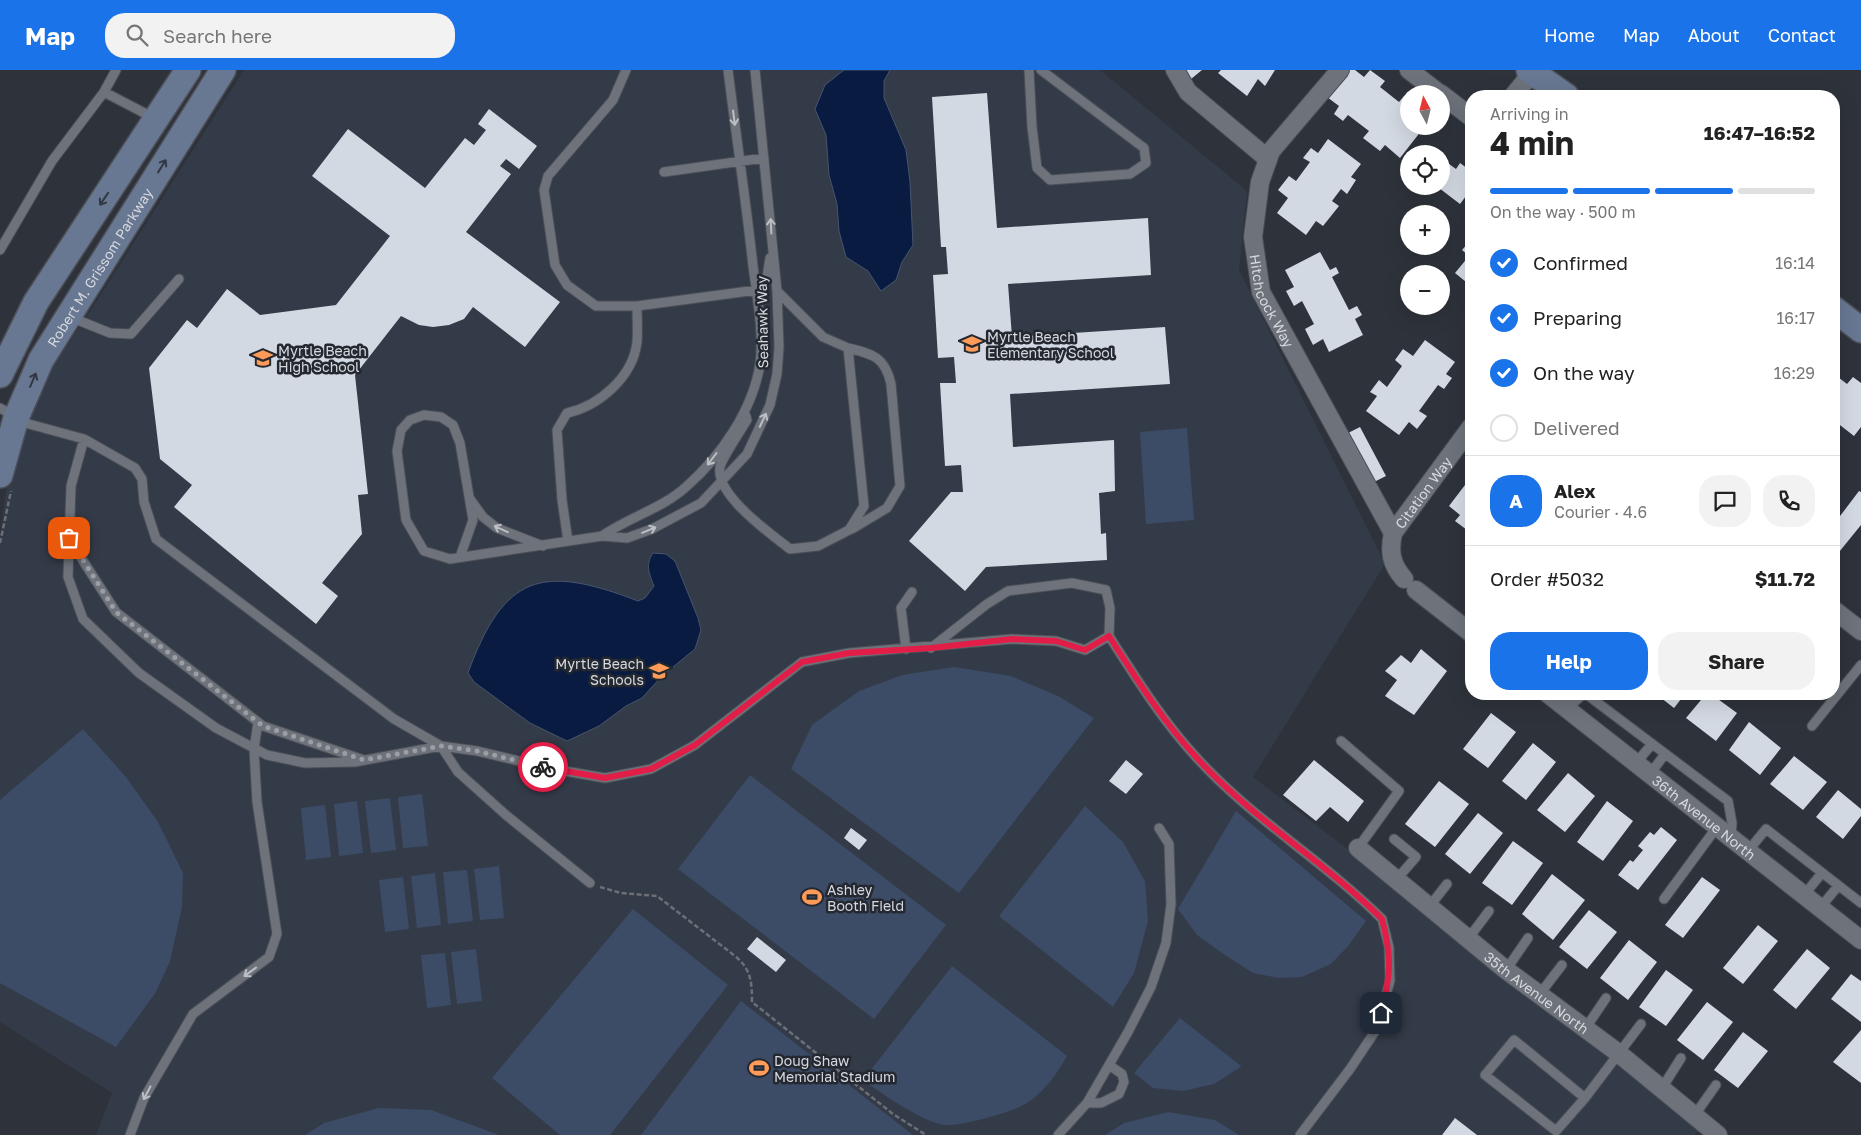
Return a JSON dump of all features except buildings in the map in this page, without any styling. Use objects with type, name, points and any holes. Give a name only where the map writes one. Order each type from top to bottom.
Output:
[{"type":"main road","points":[[0,375],[36,302],[188,70]]},
{"type":"main road","name":"Robert M. Grissom Parkway","points":[[6,480],[8,413],[223,70]]},
{"type":"main road","points":[[1531,71],[1551,90]]},
{"type":"main road","points":[[1840,314],[1861,330]]},
{"type":"street","points":[[1175,70],[1188,92],[1268,159]]},
{"type":"street","name":"Hitchcock Way","points":[[1340,70],[1271,151],[1260,182],[1253,237],[1261,292],[1393,533]]},
{"type":"street","points":[[1409,70],[1429,85]]},
{"type":"street","points":[[1517,90],[1531,71]]},
{"type":"street","points":[[1450,101],[1465,112]]},
{"type":"street","name":"Citation Way","points":[[1465,439],[1393,533],[1390,550],[1396,569],[1410,585],[1465,628]]},
{"type":"street","points":[[1840,615],[1861,631]]},
{"type":"street","name":"36th Avenue North","points":[[1556,700],[1861,940]]},
{"type":"street","name":"35th Avenue North","points":[[1358,848],[1506,970],[1617,1052],[1718,1135]]},
{"type":"lane","points":[[0,250],[52,161],[104,92],[116,70]]},
{"type":"lane","points":[[626,70],[613,100],[548,176],[544,190],[554,265],[567,285],[596,306],[637,306],[756,290],[767,277],[772,244]]},
{"type":"lane","name":"Seahawk Way","points":[[602,536],[619,524],[657,507],[686,487],[710,463],[746,411],[760,364],[756,290],[728,70]]},
{"type":"lane","name":"Seahawk Way","points":[[460,557],[473,520],[460,443],[453,425],[441,417],[424,415],[410,420],[401,430],[397,451],[406,520],[424,551],[450,559],[602,536],[627,538],[652,529],[701,503],[747,454],[770,405],[777,374],[779,347],[777,291],[755,70]]},
{"type":"lane","points":[[1029,70],[1032,127],[1037,168],[1050,180],[1130,174],[1146,163],[1144,148],[1041,70]]},
{"type":"lane","points":[[104,92],[157,120]]},
{"type":"lane","points":[[664,172],[764,158]]},
{"type":"lane","points":[[68,316],[110,333],[131,334],[179,279]]},
{"type":"lane","points":[[746,411],[746,420],[720,467],[722,480],[746,515],[790,549],[818,546],[849,530],[887,508],[900,486],[891,384],[888,370],[874,354],[848,348],[823,338],[777,291]]},
{"type":"lane","points":[[568,541],[562,500],[556,430],[567,413],[582,410],[603,396],[625,374],[637,343],[637,306]]},
{"type":"lane","points":[[848,348],[864,506],[849,530]]},
{"type":"lane","points":[[8,413],[29,424],[84,439],[135,468],[142,479],[144,502],[156,539],[394,719],[441,746],[458,772],[506,815],[590,884]]},
{"type":"lane","points":[[84,439],[71,486],[68,577],[84,619],[139,673],[216,728],[267,755],[305,763],[364,760],[441,746],[477,751],[553,769],[605,778],[651,769],[695,745],[802,662],[849,653],[931,648],[1012,639],[1056,641],[1085,650],[1109,636]]},
{"type":"lane","name":"Seahawk Way","points":[[469,497],[483,517],[496,528],[543,546]]},
{"type":"lane","points":[[69,538],[116,612],[263,726],[364,760]]},
{"type":"lane","points":[[931,648],[987,604],[1008,591],[1072,583],[1106,590],[1110,608],[1109,636],[1159,713],[1196,758],[1242,800],[1382,919],[1390,947],[1390,981],[1376,1030],[1350,1069],[1300,1135]]},
{"type":"lane","points":[[906,649],[901,608],[912,592]]},
{"type":"lane","points":[[1840,691],[1861,665]]},
{"type":"lane","points":[[1567,709],[1577,700]]},
{"type":"lane","points":[[1594,700],[1728,801],[1732,823],[1664,899]]},
{"type":"lane","points":[[1812,726],[1833,700]]},
{"type":"lane","points":[[130,1135],[144,1098],[193,1014],[269,957],[277,934],[257,802],[254,749],[258,722]]},
{"type":"lane","points":[[1341,741],[1399,791],[1358,848]]},
{"type":"lane","points":[[1636,763],[1652,744]]},
{"type":"lane","points":[[1650,774],[1665,754]]},
{"type":"lane","points":[[1058,1135],[1087,1103],[1109,1065],[1151,987],[1166,943],[1171,904],[1169,844],[1159,828]]},
{"type":"lane","points":[[1748,851],[1766,829],[1861,903]]},
{"type":"lane","points":[[1394,839],[1416,857],[1396,880]]},
{"type":"lane","points":[[1804,896],[1822,873]]},
{"type":"lane","points":[[1429,907],[1447,884]]},
{"type":"lane","points":[[1820,908],[1838,886]]},
{"type":"lane","points":[[1468,939],[1489,911]]},
{"type":"lane","points":[[1506,970],[1528,938]]},
{"type":"lane","points":[[1539,995],[1562,965]]},
{"type":"lane","points":[[1584,1029],[1606,998]]},
{"type":"lane","points":[[1585,1098],[1514,1040],[1485,1075],[1556,1131],[1585,1098],[1617,1052],[1641,1024]]},
{"type":"lane","points":[[1662,1088],[1681,1058]]},
{"type":"lane","points":[[1087,1103],[1100,1103],[1119,1094],[1124,1082],[1122,1074],[1109,1065]]},
{"type":"lane","points":[[1694,1116],[1716,1085]]},
{"type":"path","points":[[0,544],[6,480]]},
{"type":"path","points":[[590,884],[621,893],[657,896],[745,963],[752,978],[752,1002],[894,1114],[926,1135]]},
{"type":"shaded area","name":"Myrtle Beach Schools","points":[[244,70],[1100,70],[1247,191],[1239,270],[1385,564],[1253,777],[1706,1122],[1695,1135],[96,1135],[112,1093],[0,1022],[0,535],[16,418],[84,321]]},
{"type":"shaded area","points":[[844,70],[890,70],[884,81],[884,98],[906,150],[910,182],[913,245],[902,262],[896,280],[881,291],[868,271],[846,257],[839,231],[837,204],[829,175],[826,135],[815,109],[825,85]]},
{"type":"shaded area","points":[[1187,428],[1194,520],[1146,524],[1140,432]]},
{"type":"shaded area","points":[[653,553],[666,554],[675,561],[701,630],[695,649],[662,676],[642,698],[626,706],[599,726],[567,741],[530,723],[474,682],[468,673],[482,640],[496,615],[512,597],[530,586],[552,581],[576,583],[605,589],[638,601],[645,598],[654,586],[648,565]]},
{"type":"shaded area","points":[[954,667],[1011,676],[1058,696],[1094,718],[959,893],[791,769],[812,725],[859,691],[902,675]]},
{"type":"shaded area","points":[[83,729],[126,777],[158,822],[183,873],[182,907],[170,961],[156,992],[116,1047],[0,983],[0,800]]},
{"type":"shaded area","name":"Ashley Booth Field","points":[[750,775],[946,925],[874,1019],[678,869]]},
{"type":"shaded area","points":[[422,794],[428,846],[403,848],[398,797]]},
{"type":"shaded area","points":[[390,798],[396,850],[371,853],[365,801]]},
{"type":"shaded area","points":[[357,801],[363,853],[339,856],[334,804]]},
{"type":"shaded area","points":[[325,805],[331,857],[306,860],[301,808]]},
{"type":"shaded area","points":[[1085,806],[1123,842],[1145,881],[1148,921],[1134,973],[1113,1007],[999,916]]},
{"type":"shaded area","points":[[1236,811],[1366,921],[1349,945],[1331,964],[1302,977],[1279,978],[1253,973],[1197,935],[1178,909]]},
{"type":"shaded area","points":[[499,866],[504,918],[480,920],[474,869]]},
{"type":"shaded area","points":[[467,870],[473,921],[448,924],[443,872]]},
{"type":"shaded area","points":[[435,873],[441,925],[417,928],[411,876]]},
{"type":"shaded area","points":[[403,877],[409,929],[385,932],[379,880]]},
{"type":"shaded area","points":[[633,909],[728,985],[610,1135],[560,1135],[492,1078]]},
{"type":"shaded area","points":[[476,949],[482,1001],[457,1004],[451,952]]},
{"type":"shaded area","points":[[445,953],[451,1005],[427,1008],[421,955]]},
{"type":"shaded area","points":[[952,966],[1067,1056],[1050,1082],[1020,1107],[988,1118],[946,1125],[927,1120],[891,1100],[863,1080]]},
{"type":"shaded area","name":"Doug Shaw Memorial Stadium","points":[[741,1001],[913,1135],[641,1135]]},
{"type":"shaded area","points":[[1180,1018],[1242,1066],[1214,1084],[1183,1091],[1153,1088],[1134,1073]]},
{"type":"shaded area","points":[[379,1108],[431,1110],[499,1135],[305,1135],[324,1123]]},
{"type":"shaded area","points":[[1168,1112],[1215,1120],[1239,1135],[1105,1135],[1124,1123]]},
{"type":"way so far","points":[[69,538],[116,612],[263,726],[364,760],[441,746],[477,751],[543,767]]},
{"type":"place","name":"Myrtle Beach Elementary School","points":[[972,344]]},
{"type":"place","name":"Myrtle Beach High School","points":[[263,358]]},
{"type":"place","name":"Myrtle Beach Schools","points":[[659,671]]},
{"type":"place","name":"Ashley Booth Field","points":[[812,897]]},
{"type":"place","name":"Doug Shaw Memorial Stadium","points":[[759,1068]]},
{"type":"route","points":[[543,767],[605,778],[651,769],[695,745],[802,662],[849,653],[931,648],[1012,639],[1056,641],[1085,650],[1109,636],[1159,713],[1196,758],[1242,800],[1369,905],[1382,919],[1390,947],[1390,981],[1381,1013]]}]
